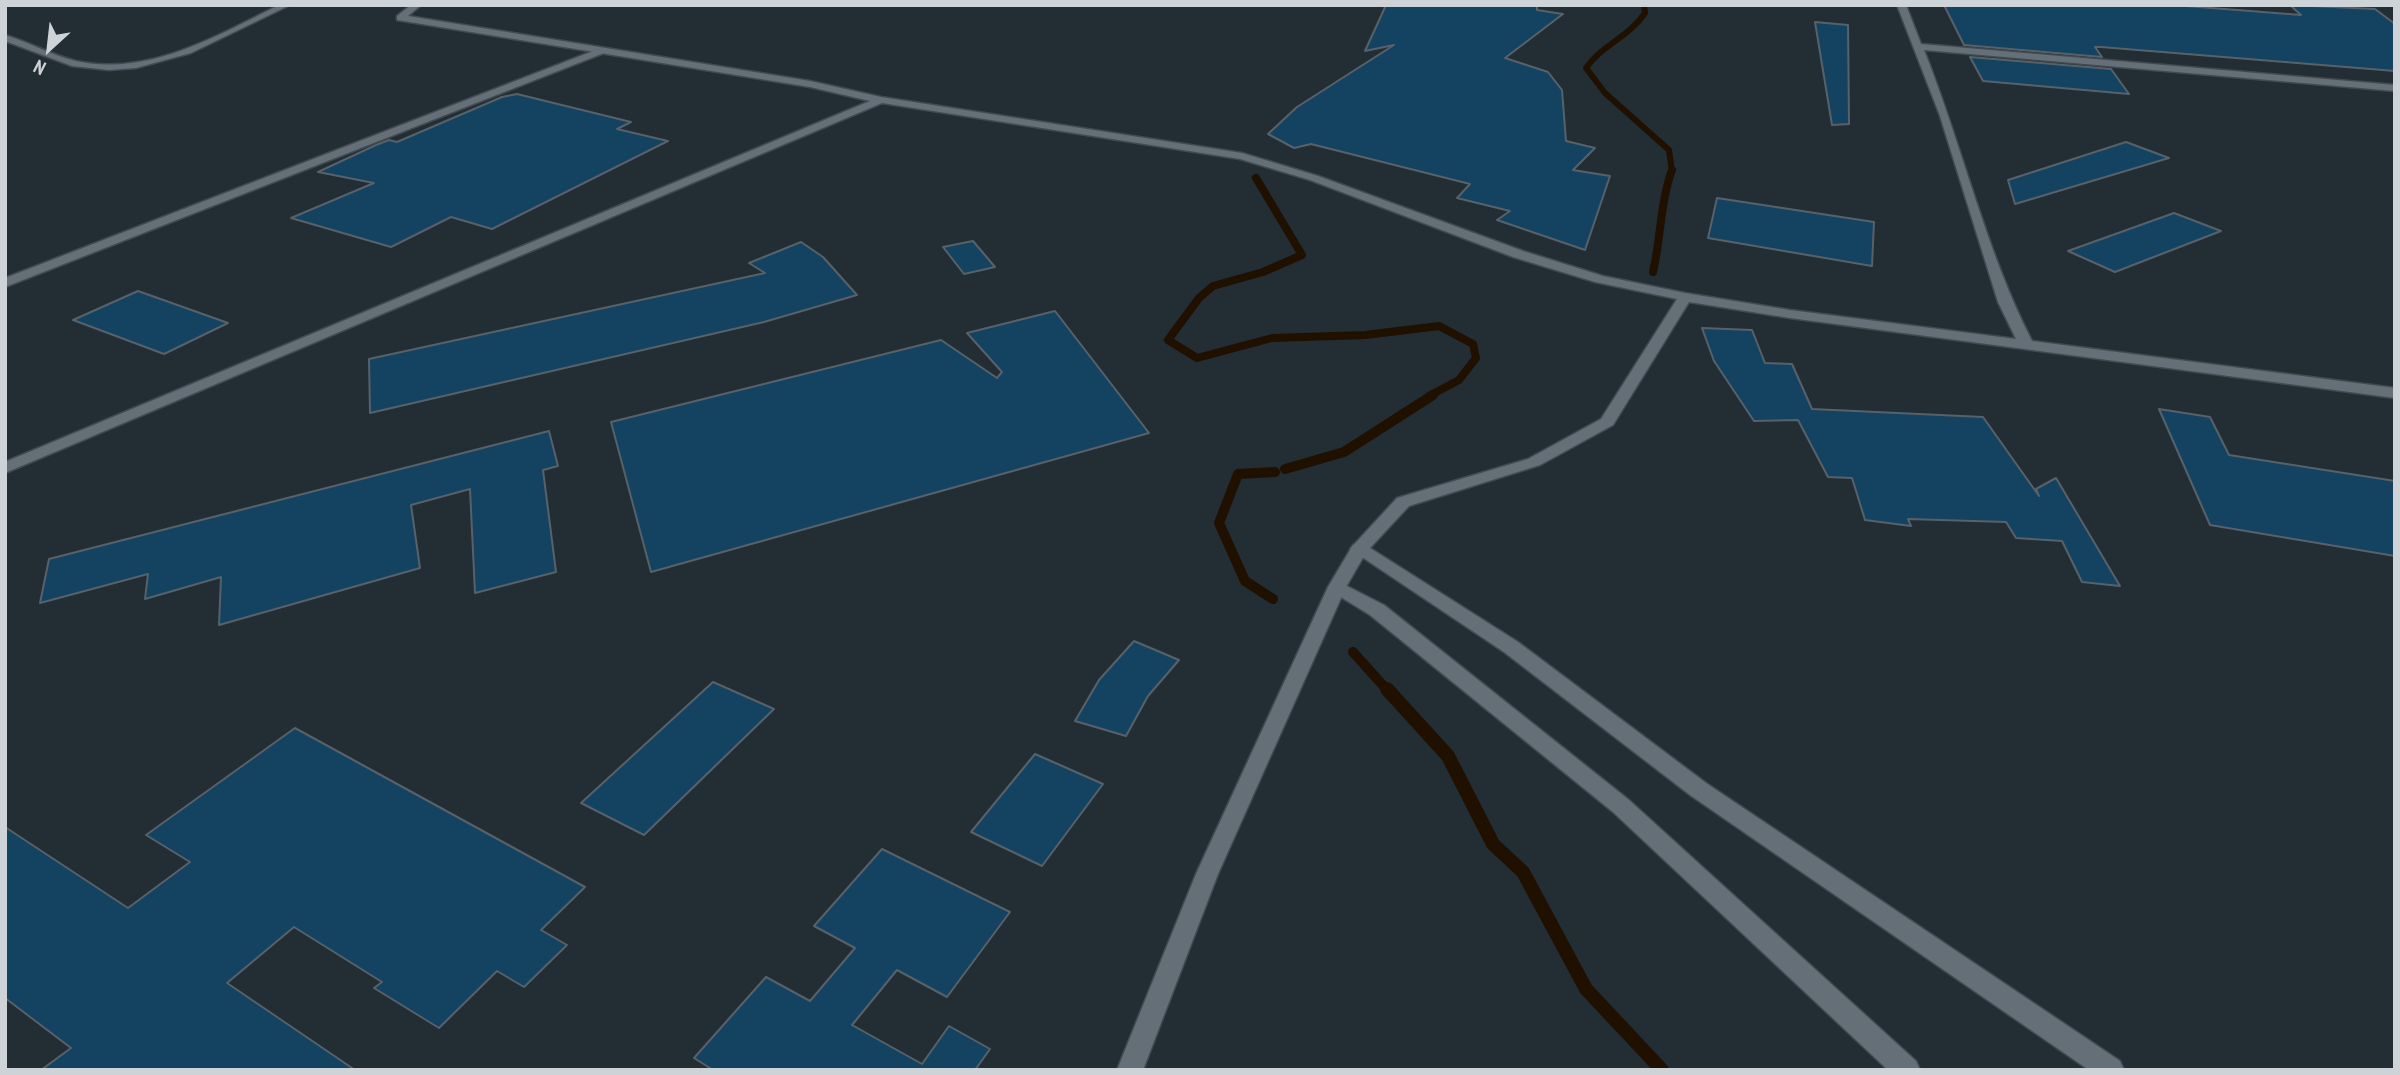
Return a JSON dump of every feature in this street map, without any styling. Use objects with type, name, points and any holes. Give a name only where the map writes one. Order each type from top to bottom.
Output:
[{"type":"street","points":[[5,38],[81,65],[121,66],[172,57],[204,46],[286,5]]},
{"type":"street","points":[[417,5],[400,18],[810,83],[881,100],[1242,156],[1314,178],[1518,254],[1600,279],[1685,298],[2395,393]]},
{"type":"street","points":[[1901,5],[1945,116],[2005,302],[2026,344]]},
{"type":"street","points":[[1917,47],[2395,88]]},
{"type":"street","points":[[5,283],[601,51]]},
{"type":"street","points":[[5,468],[881,100]]},
{"type":"street","points":[[1130,1070],[1207,874],[1337,587],[1359,548],[1403,502],[1534,461],[1607,422],[1685,298]]},
{"type":"street","points":[[1359,548],[1511,647],[1698,789],[2111,1070]]},
{"type":"street","points":[[1337,587],[1377,610],[1621,806],[1907,1070]]},
{"type":"building","points":[[1386,5],[1537,5],[1537,10],[1563,14],[1505,58],[1548,72],[1562,90],[1566,141],[1595,148],[1573,170],[1610,176],[1585,250],[1497,220],[1510,211],[1457,198],[1470,184],[1311,144],[1294,148],[1268,134],[1297,107],[1394,45],[1365,51]]},
{"type":"building","points":[[1944,5],[2173,5],[2301,15],[2290,5],[2375,9],[2395,24],[2395,71],[2101,47],[2095,47],[2102,57],[1964,45]]},
{"type":"building","points":[[1815,22],[1848,25],[1849,124],[1832,125]]},
{"type":"building","points":[[1970,57],[2111,69],[2129,94],[1983,81]]},
{"type":"building","points":[[517,94],[631,122],[617,129],[668,141],[492,229],[451,217],[391,247],[291,218],[374,183],[318,172],[376,145],[389,140],[397,142],[502,97]]},
{"type":"building","points":[[2126,142],[2169,158],[2015,204],[2008,180]]},
{"type":"building","points":[[1717,198],[1874,222],[1872,266],[1708,238]]},
{"type":"building","points":[[2174,213],[2221,231],[2115,272],[2068,251]]},
{"type":"building","points":[[973,241],[995,267],[964,274],[943,247]]},
{"type":"building","points":[[801,242],[823,257],[857,295],[764,322],[370,413],[369,359],[765,273],[749,263]]},
{"type":"building","points":[[138,291],[228,323],[164,354],[73,320]]},
{"type":"building","points":[[1055,311],[1149,433],[651,572],[611,422],[941,340],[997,378],[1002,372],[967,333]]},
{"type":"building","points":[[1702,328],[1752,330],[1765,363],[1792,364],[1812,409],[1983,417],[2039,496],[2036,489],[2056,478],[2120,586],[2082,582],[2062,541],[2016,538],[2006,522],[1908,519],[1911,526],[1865,520],[1852,478],[1828,477],[1798,420],[1754,421],[1714,361]]},
{"type":"building","points":[[2159,409],[2210,417],[2229,455],[2395,481],[2395,556],[2210,525]]},
{"type":"building","points":[[549,431],[558,466],[543,470],[556,572],[475,593],[470,489],[411,505],[420,568],[219,625],[221,577],[145,599],[148,574],[40,603],[49,559]]},
{"type":"building","points":[[1134,641],[1179,660],[1148,696],[1126,736],[1075,721],[1099,680]]},
{"type":"building","points":[[713,682],[774,709],[644,835],[581,803]]},
{"type":"building","points":[[295,728],[585,887],[541,930],[567,945],[524,987],[497,971],[439,1028],[374,988],[382,982],[294,927],[227,983],[355,1070],[41,1070],[71,1048],[5,998],[5,827],[128,908],[190,862],[146,835]]},
{"type":"building","points":[[1035,754],[1103,784],[1042,866],[971,832]]},
{"type":"building","points":[[882,849],[1010,912],[947,997],[897,970],[852,1025],[922,1064],[949,1026],[990,1049],[975,1070],[713,1070],[694,1058],[766,977],[810,1001],[855,948],[814,926]]},
{"type":"waterway","points":[[1644,5],[1645,13],[1639,21],[1586,68],[1605,93],[1669,150],[1672,171]]},
{"type":"waterway","points":[[1653,272],[1665,195],[1672,171]]},
{"type":"waterway","points":[[1256,178],[1302,255],[1263,272],[1213,286],[1199,298],[1168,340],[1197,358],[1272,338],[1365,335],[1439,326],[1473,344],[1476,358],[1459,380],[1429,396]]},
{"type":"waterway","points":[[1285,469],[1344,452],[1433,395]]},
{"type":"waterway","points":[[1273,599],[1245,581],[1219,523],[1238,474],[1275,472]]},
{"type":"waterway","points":[[1353,652],[1388,691]]},
{"type":"waterway","points":[[1387,689],[1448,756],[1493,844],[1523,872],[1586,989],[1662,1070]]}]
